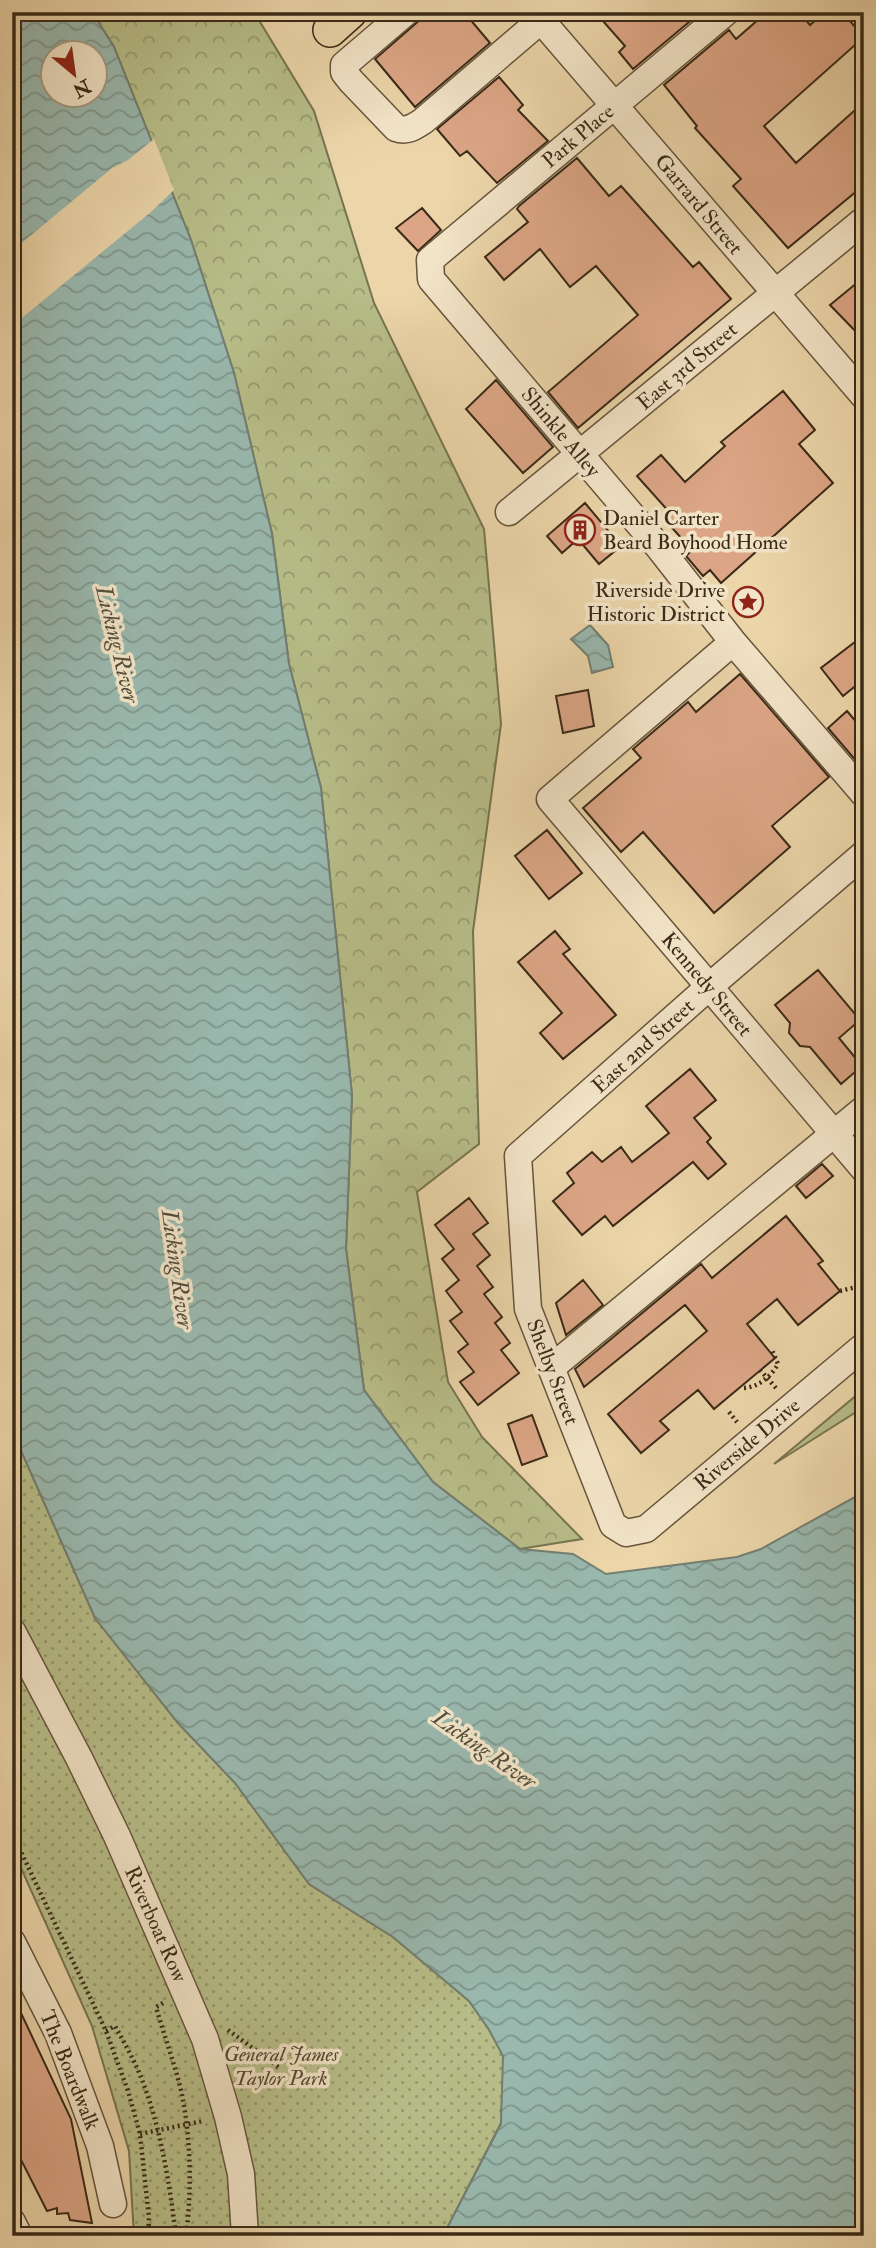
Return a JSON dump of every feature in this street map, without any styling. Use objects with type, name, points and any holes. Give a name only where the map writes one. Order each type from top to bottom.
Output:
[{"type":"street","points":[[406,12],[344,65],[344,72],[351,80],[396,128],[402,131],[423,121],[538,16]]},
{"type":"street","name":"Park Place","points":[[430,260],[726,12]]},
{"type":"street","name":"Garrard Street","points":[[538,16],[864,396]]},
{"type":"street","name":"East 3rd Street","points":[[509,512],[864,220]]},
{"type":"street","name":"Shinkle Alley","points":[[430,260],[431,279],[657,545],[733,642],[864,794]]},
{"type":"street","name":"Kennedy Street","points":[[733,642],[550,799],[864,1169]]},
{"type":"street","name":"East 2nd Street","points":[[518,1156],[864,854]]},
{"type":"street","points":[[551,1368],[864,1109]]},
{"type":"street","name":"Shelby Street","points":[[518,1156],[528,1309],[613,1525],[626,1532]]},
{"type":"street","name":"Riverside Drive","points":[[626,1532],[646,1529],[864,1346]]},
{"type":"street","name":"Riverboat Row","points":[[12,1631],[106,1814],[179,2008],[205,2039],[220,2119],[241,2174],[245,2236]]},
{"type":"street","name":"The Boardwalk","points":[[12,1942],[58,2033],[100,2146],[113,2204]]},
{"type":"street","points":[[12,2222],[19,2236]]},
{"type":"path","points":[[840,1291],[864,1285]]},
{"type":"path","points":[[744,1388],[755,1387],[778,1364],[772,1350]]},
{"type":"path","points":[[760,1370],[780,1393]]},
{"type":"path","points":[[12,1833],[106,2031],[128,2091],[140,2134],[149,2218],[148,2236]]},
{"type":"path","points":[[186,2236],[189,2181],[187,2125],[180,2090],[156,2007],[163,2003],[179,2008],[281,2069]]},
{"type":"path","points":[[106,2031],[116,2026],[138,2071],[157,2131],[171,2193],[176,2236]]},
{"type":"path","points":[[140,2134],[220,2119]]},
{"type":"green space","points":[[92,12],[254,12],[314,111],[374,303],[484,529],[501,724],[473,931],[479,1144],[417,1192],[448,1382],[482,1437],[582,1539],[520,1549],[433,1482],[364,1390],[346,1249],[352,1095],[321,788],[289,664],[272,534],[234,373],[191,240],[114,47]]},
{"type":"green space","points":[[864,1389],[864,1407],[774,1464]]},
{"type":"green space","name":"General James Taylor Park","points":[[12,1430],[95,1618],[178,1723],[235,1783],[309,1884],[393,1937],[469,2001],[504,2056],[501,2123],[443,2236],[134,2236],[129,2151],[92,2026],[12,1848]]},
{"type":"water","name":"Licking River","points":[[12,12],[92,12],[114,47],[191,240],[234,373],[272,534],[289,664],[321,788],[352,1095],[346,1249],[364,1390],[433,1482],[520,1549],[573,1554],[606,1574],[737,1557],[761,1549],[864,1492],[864,2236],[443,2236],[501,2124],[503,2056],[488,2028],[469,2001],[393,1937],[309,1884],[235,1783],[178,1723],[95,1618],[12,1430]]},
{"type":"water","points":[[590,625],[608,645],[613,667],[592,673],[588,656],[571,639]]},
{"type":"pier","points":[[154,139],[174,190],[12,326],[12,251],[112,168],[128,160]]},
{"type":"building","points":[[429,12],[464,12],[490,43],[415,107],[375,59]]},
{"type":"building","points":[[595,12],[701,12],[633,69],[619,52],[625,46]]},
{"type":"building","points":[[767,12],[799,12],[810,25],[825,12],[842,12],[864,37],[764,126],[796,163],[864,102],[864,185],[788,248],[733,186],[741,179],[695,128],[697,126],[664,85],[729,30],[736,39]]},
{"type":"building","points":[[499,77],[523,105],[518,110],[548,141],[497,183],[467,151],[460,156],[437,129]]},
{"type":"building","points":[[577,158],[609,196],[621,186],[693,267],[699,262],[731,299],[578,428],[548,392],[638,315],[596,266],[570,287],[540,249],[504,280],[485,257],[528,222],[517,209],[519,206]]},
{"type":"building","points":[[422,208],[441,230],[418,251],[396,228]]},
{"type":"building","points":[[864,277],[864,340],[830,305]]},
{"type":"building","points":[[496,380],[553,447],[523,473],[466,409]]},
{"type":"building","points":[[783,391],[815,430],[799,444],[833,483],[721,583],[710,570],[703,576],[686,556],[692,550],[665,520],[671,514],[637,476],[661,455],[685,482],[725,446],[721,442]]},
{"type":"building","name":"Daniel Carter Beard Boyhood Home","points":[[585,503],[621,546],[599,564],[578,539],[562,553],[547,536]]},
{"type":"building","points":[[864,635],[864,679],[843,696],[821,668]]},
{"type":"building","points":[[740,674],[829,777],[772,826],[790,847],[714,913],[643,832],[621,852],[583,808],[641,758],[633,749],[688,702],[696,712]]},
{"type":"building","points":[[588,690],[594,726],[563,733],[556,696]]},
{"type":"building","points":[[847,711],[864,731],[864,770],[828,728]]},
{"type":"building","points":[[547,830],[582,873],[549,899],[515,856]]},
{"type":"building","points":[[555,931],[570,949],[563,954],[616,1015],[563,1059],[540,1033],[562,1013],[518,962]]},
{"type":"building","points":[[818,970],[860,1020],[839,1038],[862,1066],[841,1084],[810,1047],[800,1046],[789,1033],[790,1023],[775,1005]]},
{"type":"building","points":[[690,1069],[716,1100],[694,1118],[711,1138],[707,1142],[726,1164],[708,1179],[693,1162],[613,1226],[605,1216],[582,1235],[553,1201],[574,1183],[567,1173],[592,1152],[602,1162],[621,1147],[632,1162],[669,1133],[646,1106]]},
{"type":"building","points":[[822,1164],[833,1176],[806,1198],[796,1186]]},
{"type":"building","points":[[469,1198],[488,1223],[473,1234],[490,1255],[477,1266],[493,1287],[484,1294],[502,1317],[495,1323],[510,1343],[501,1350],[519,1373],[478,1405],[460,1382],[474,1372],[458,1352],[468,1344],[450,1321],[462,1312],[446,1291],[459,1280],[442,1259],[454,1249],[435,1225]]},
{"type":"building","points":[[786,1216],[823,1261],[818,1264],[840,1291],[798,1325],[777,1299],[747,1324],[775,1358],[714,1409],[698,1390],[660,1421],[669,1430],[641,1453],[608,1414],[707,1331],[685,1305],[584,1387],[575,1369],[701,1264],[712,1278]]},
{"type":"building","points":[[583,1280],[603,1305],[566,1335],[556,1303]]},
{"type":"building","points":[[532,1415],[547,1456],[522,1465],[508,1424]]},
{"type":"building","points":[[12,1994],[71,2119],[92,2223],[70,2220],[68,2213],[57,2214],[57,2208],[47,2211],[12,2142]]},
{"type":"place","name":"Daniel Carter Beard Boyhood Home","points":[[580,530]]},
{"type":"place","name":"Riverside Drive Historic District","points":[[748,602]]}]
